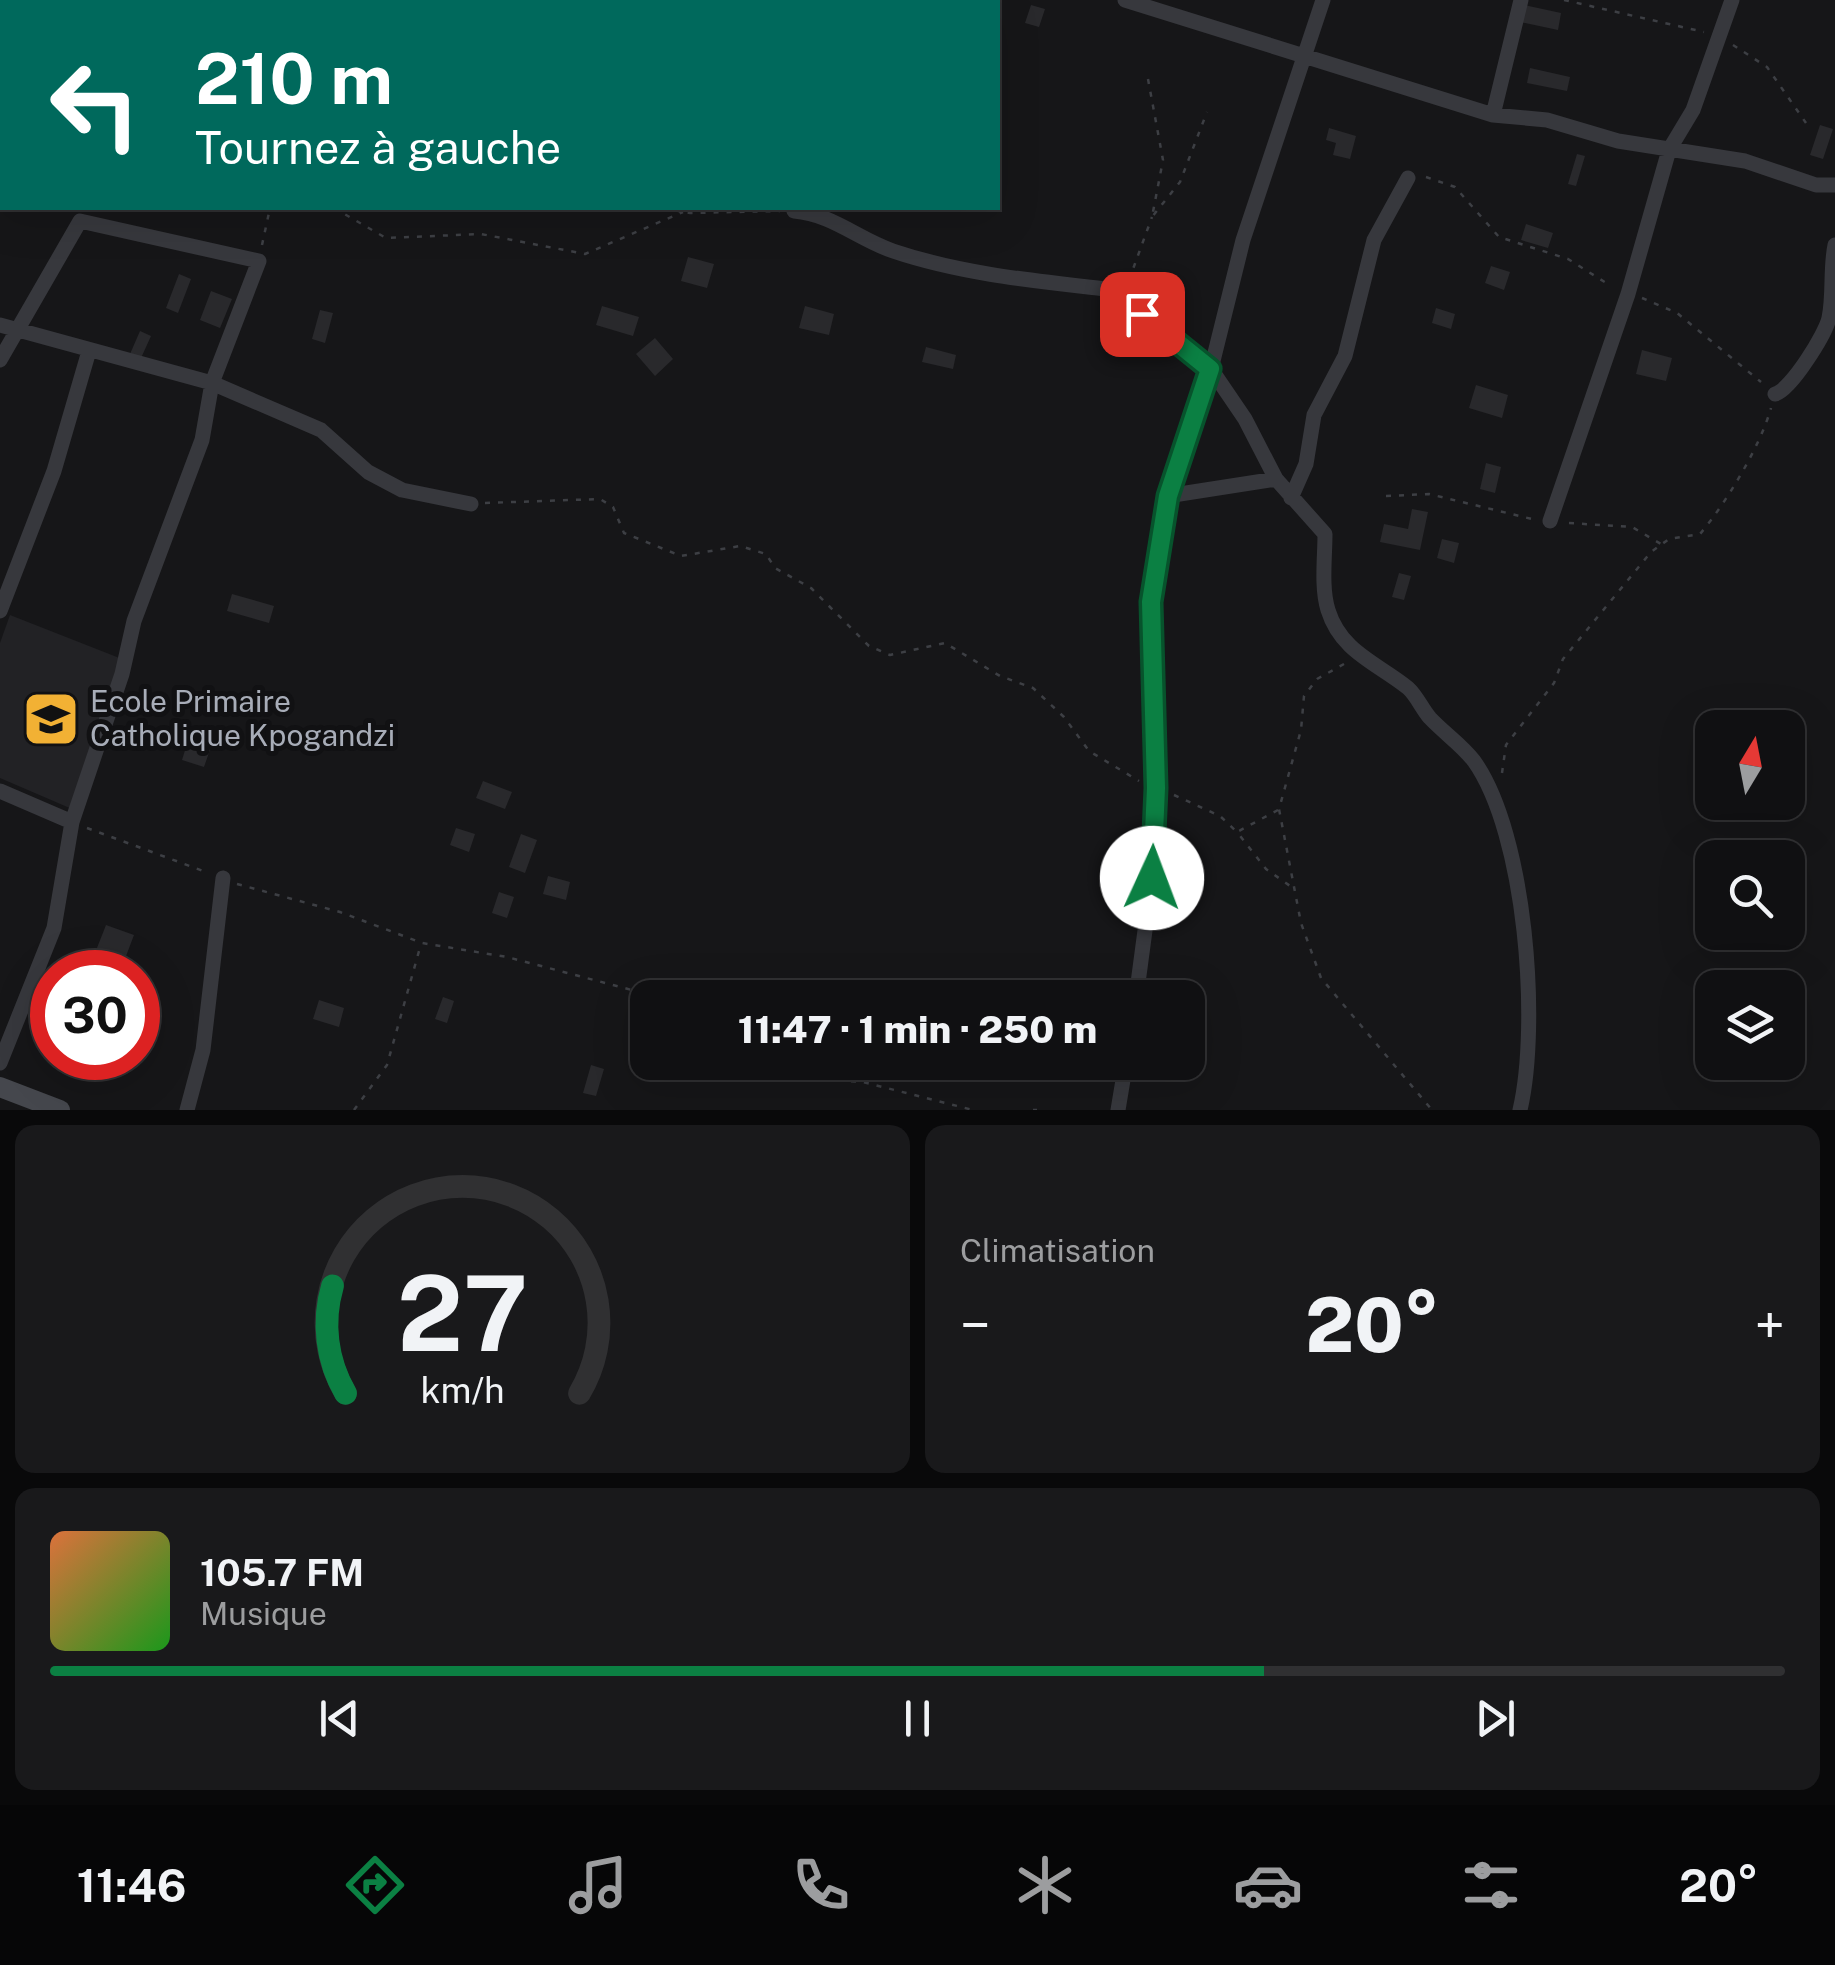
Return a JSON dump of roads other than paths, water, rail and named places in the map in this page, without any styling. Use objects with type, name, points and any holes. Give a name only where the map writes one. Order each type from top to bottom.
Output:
[{"type":"street","points":[[1124,0],[1307,55],[1439,101],[1493,114],[1547,120],[1618,141],[1745,162],[1816,185],[1835,185]]},
{"type":"street","points":[[1138,980],[1152,878],[1156,788],[1151,602],[1168,496],[1210,369],[1243,240],[1323,0]]},
{"type":"street","points":[[1493,114],[1521,0]]},
{"type":"street","points":[[1550,521],[1628,294],[1669,150],[1693,110],[1732,0]]},
{"type":"street","points":[[1291,498],[1306,464],[1314,414],[1345,356],[1374,240],[1408,178]]},
{"type":"street","points":[[799,210],[815,213],[892,250],[930,260],[1106,289],[1125,296],[1210,369],[1245,419],[1276,479],[1325,534],[1327,608],[1339,634],[1359,657],[1410,690],[1427,715],[1472,758],[1498,800],[1507,830],[1529,994],[1527,1078],[1520,1110]]},
{"type":"street","points":[[0,360],[80,221],[90,220],[258,261],[212,383],[202,440],[134,621],[122,674],[72,822],[54,928],[0,1062]]},
{"type":"street","points":[[1775,394],[1785,391],[1801,373],[1812,346],[1829,322],[1835,245]]},
{"type":"street","points":[[0,325],[212,383],[321,430],[368,472],[402,490],[471,504]]},
{"type":"street","points":[[0,611],[54,471],[89,351]]},
{"type":"street","points":[[1168,496],[1276,479]]},
{"type":"street","points":[[0,791],[72,822]]},
{"type":"street","points":[[187,1110],[203,1050],[223,878]]},
{"type":"street","points":[[1118,1110],[1123,1080]]},
{"type":"street","points":[[0,1087],[60,1110]]},
{"type":"place","name":"Ecole Primaire Catholique Kpogandzi","points":[[51,719]]}]
